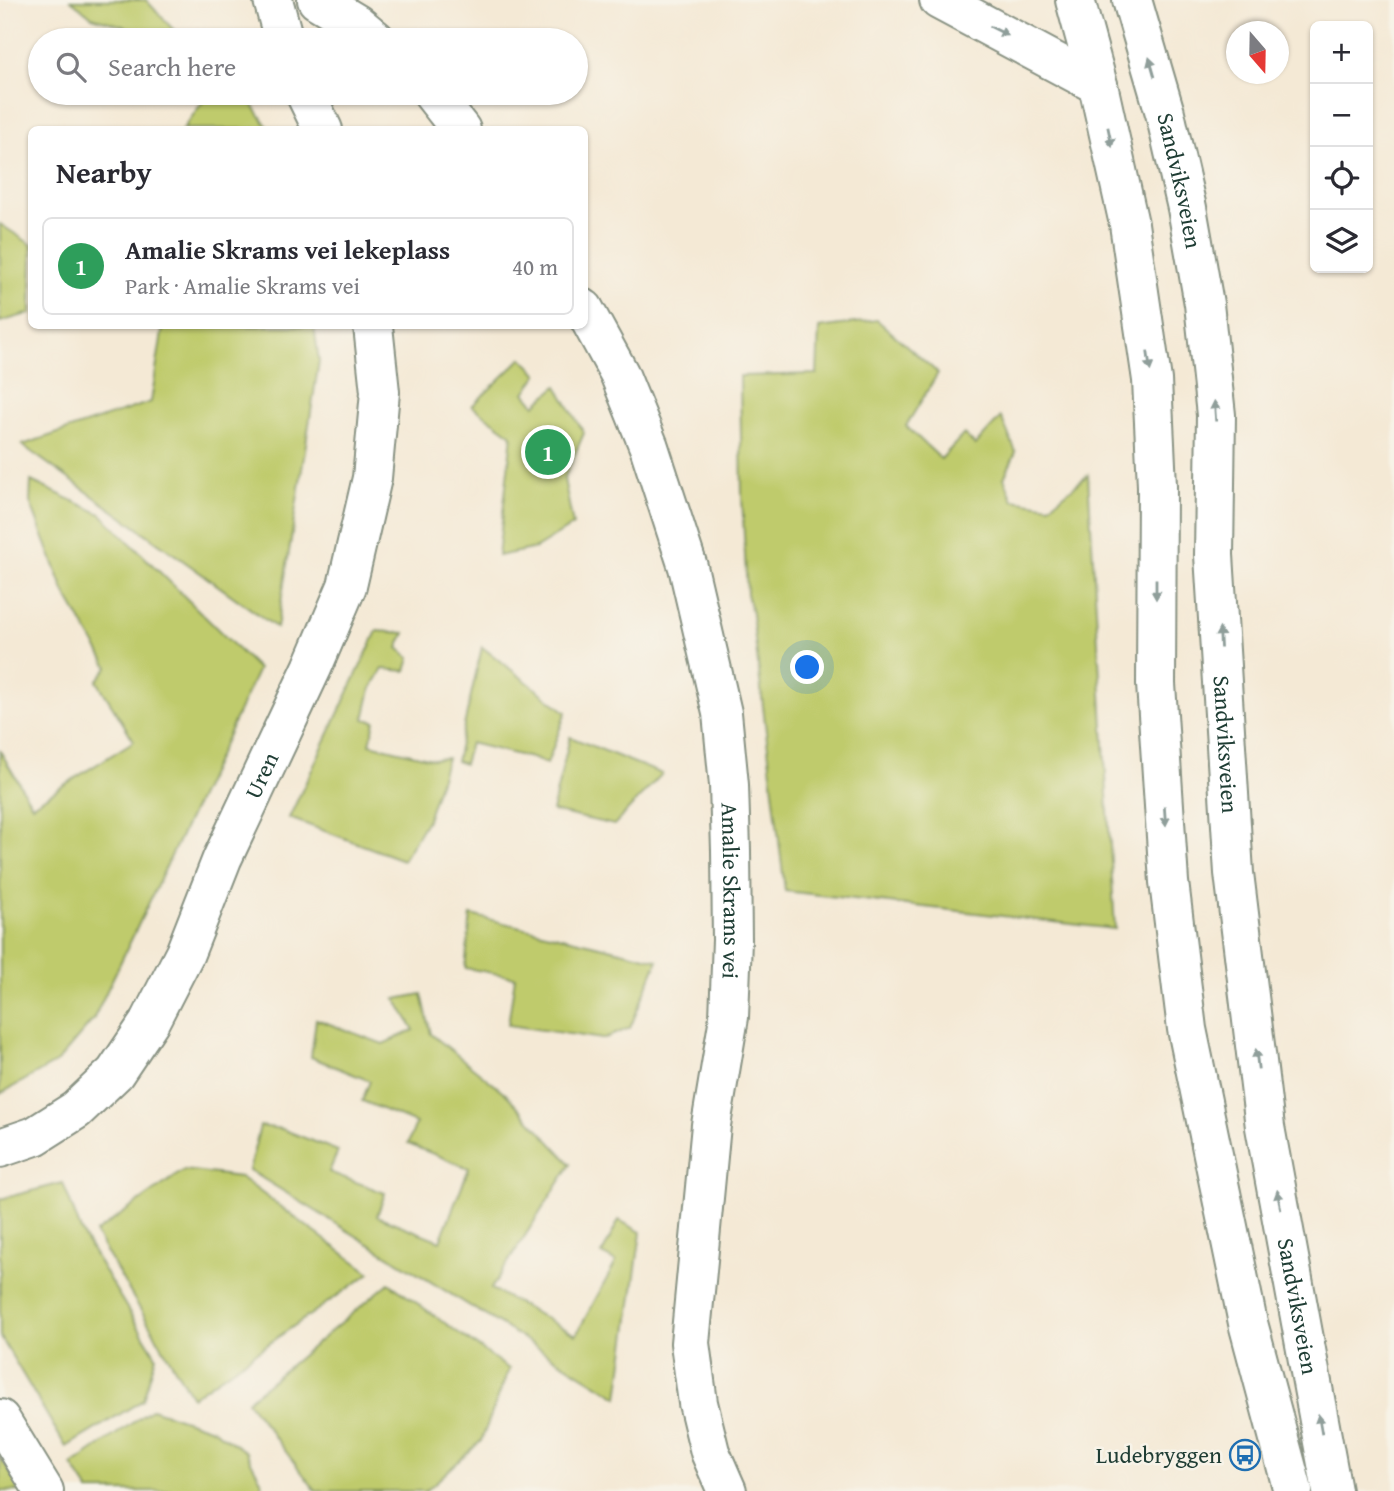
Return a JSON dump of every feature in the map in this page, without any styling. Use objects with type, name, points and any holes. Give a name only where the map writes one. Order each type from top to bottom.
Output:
[{"type":"main road","points":[[273,0],[281,28]]},
{"type":"main road","points":[[317,0],[362,28]]},
{"type":"main road","points":[[939,0],[1098,85]]},
{"type":"main road","name":"Sandviksveien","points":[[1075,0],[1098,85],[1129,224],[1152,380],[1157,486],[1156,684],[1169,881],[1187,1029],[1248,1323],[1293,1491]]},
{"type":"main road","name":"Sandviksveien","points":[[1132,0],[1165,113],[1187,208],[1204,304],[1216,415],[1214,555],[1234,873],[1265,1127],[1332,1491]]},
{"type":"main road","points":[[311,105],[321,126]]},
{"type":"main road","points":[[441,105],[458,126]]},
{"type":"main road","name":"Amalie Skrams vei","points":[[588,316],[619,373],[649,447],[688,567],[722,713],[729,785],[731,851],[729,1017],[711,1125],[690,1343],[698,1403],[710,1452],[727,1491]]},
{"type":"main road","name":"Uren","points":[[0,1148],[35,1136],[76,1110],[115,1073],[150,1021],[184,953],[222,859],[312,668],[347,586],[372,478],[380,392],[373,329]]},
{"type":"main road","points":[[0,1419],[44,1491]]},
{"type":"green space","points":[[71,0],[146,0],[172,28],[130,28],[92,17]]},
{"type":"green space","points":[[200,105],[253,105],[267,126],[185,126]]},
{"type":"green space","points":[[0,224],[28,242],[28,314],[0,322]]},
{"type":"green space","points":[[877,320],[938,373],[906,426],[941,459],[964,434],[975,445],[1001,417],[1016,452],[1004,478],[1013,500],[1050,506],[1088,475],[1115,929],[785,891],[752,614],[747,594],[740,376],[817,374],[819,328]]},
{"type":"green space","points":[[163,329],[314,329],[319,361],[277,628],[22,445],[151,402]]},
{"type":"green space","points":[[522,358],[538,374],[525,393],[535,405],[557,386],[584,433],[564,479],[573,525],[536,548],[498,556],[512,435],[472,406]]},
{"type":"green space","points":[[31,481],[101,514],[258,669],[93,1020],[57,1062],[0,1094],[0,751],[32,805],[134,741],[97,681],[108,667],[65,593],[30,502]]},
{"type":"green space","points":[[377,631],[405,633],[398,648],[410,658],[406,671],[383,669],[371,689],[364,719],[375,721],[370,744],[432,759],[447,758],[427,820],[403,860],[289,818]]},
{"type":"green space","points":[[482,647],[566,712],[547,764],[470,743],[464,764],[456,761]]},
{"type":"green space","points":[[570,737],[662,774],[614,825],[552,811]]},
{"type":"green space","points":[[471,915],[658,960],[630,1028],[603,1039],[508,1025],[515,977],[465,968]]},
{"type":"green space","points":[[422,994],[431,1034],[506,1094],[571,1164],[491,1289],[576,1335],[616,1262],[602,1254],[619,1220],[641,1232],[618,1397],[249,1170],[260,1126],[282,1129],[338,1151],[329,1172],[385,1193],[377,1216],[440,1241],[469,1168],[408,1144],[416,1123],[362,1101],[370,1081],[311,1057],[316,1019],[383,1044],[414,1030],[396,999]]},
{"type":"green space","points":[[184,1170],[240,1177],[370,1273],[192,1397],[95,1233]]},
{"type":"green space","points":[[63,1183],[83,1236],[156,1356],[143,1400],[66,1447],[0,1336],[0,1199]]},
{"type":"green space","points":[[389,1283],[509,1369],[481,1441],[426,1491],[316,1491],[247,1401]]},
{"type":"green space","points":[[152,1409],[212,1429],[246,1452],[261,1480],[263,1491],[89,1491],[72,1465]]},
{"type":"green space","points":[[0,1457],[21,1489],[0,1491]]},
{"type":"place","name":"Amalie Skrams vei lekeplass","points":[[548,452]]},
{"type":"place","name":"Ludebryggen","points":[[1245,1455]]}]
